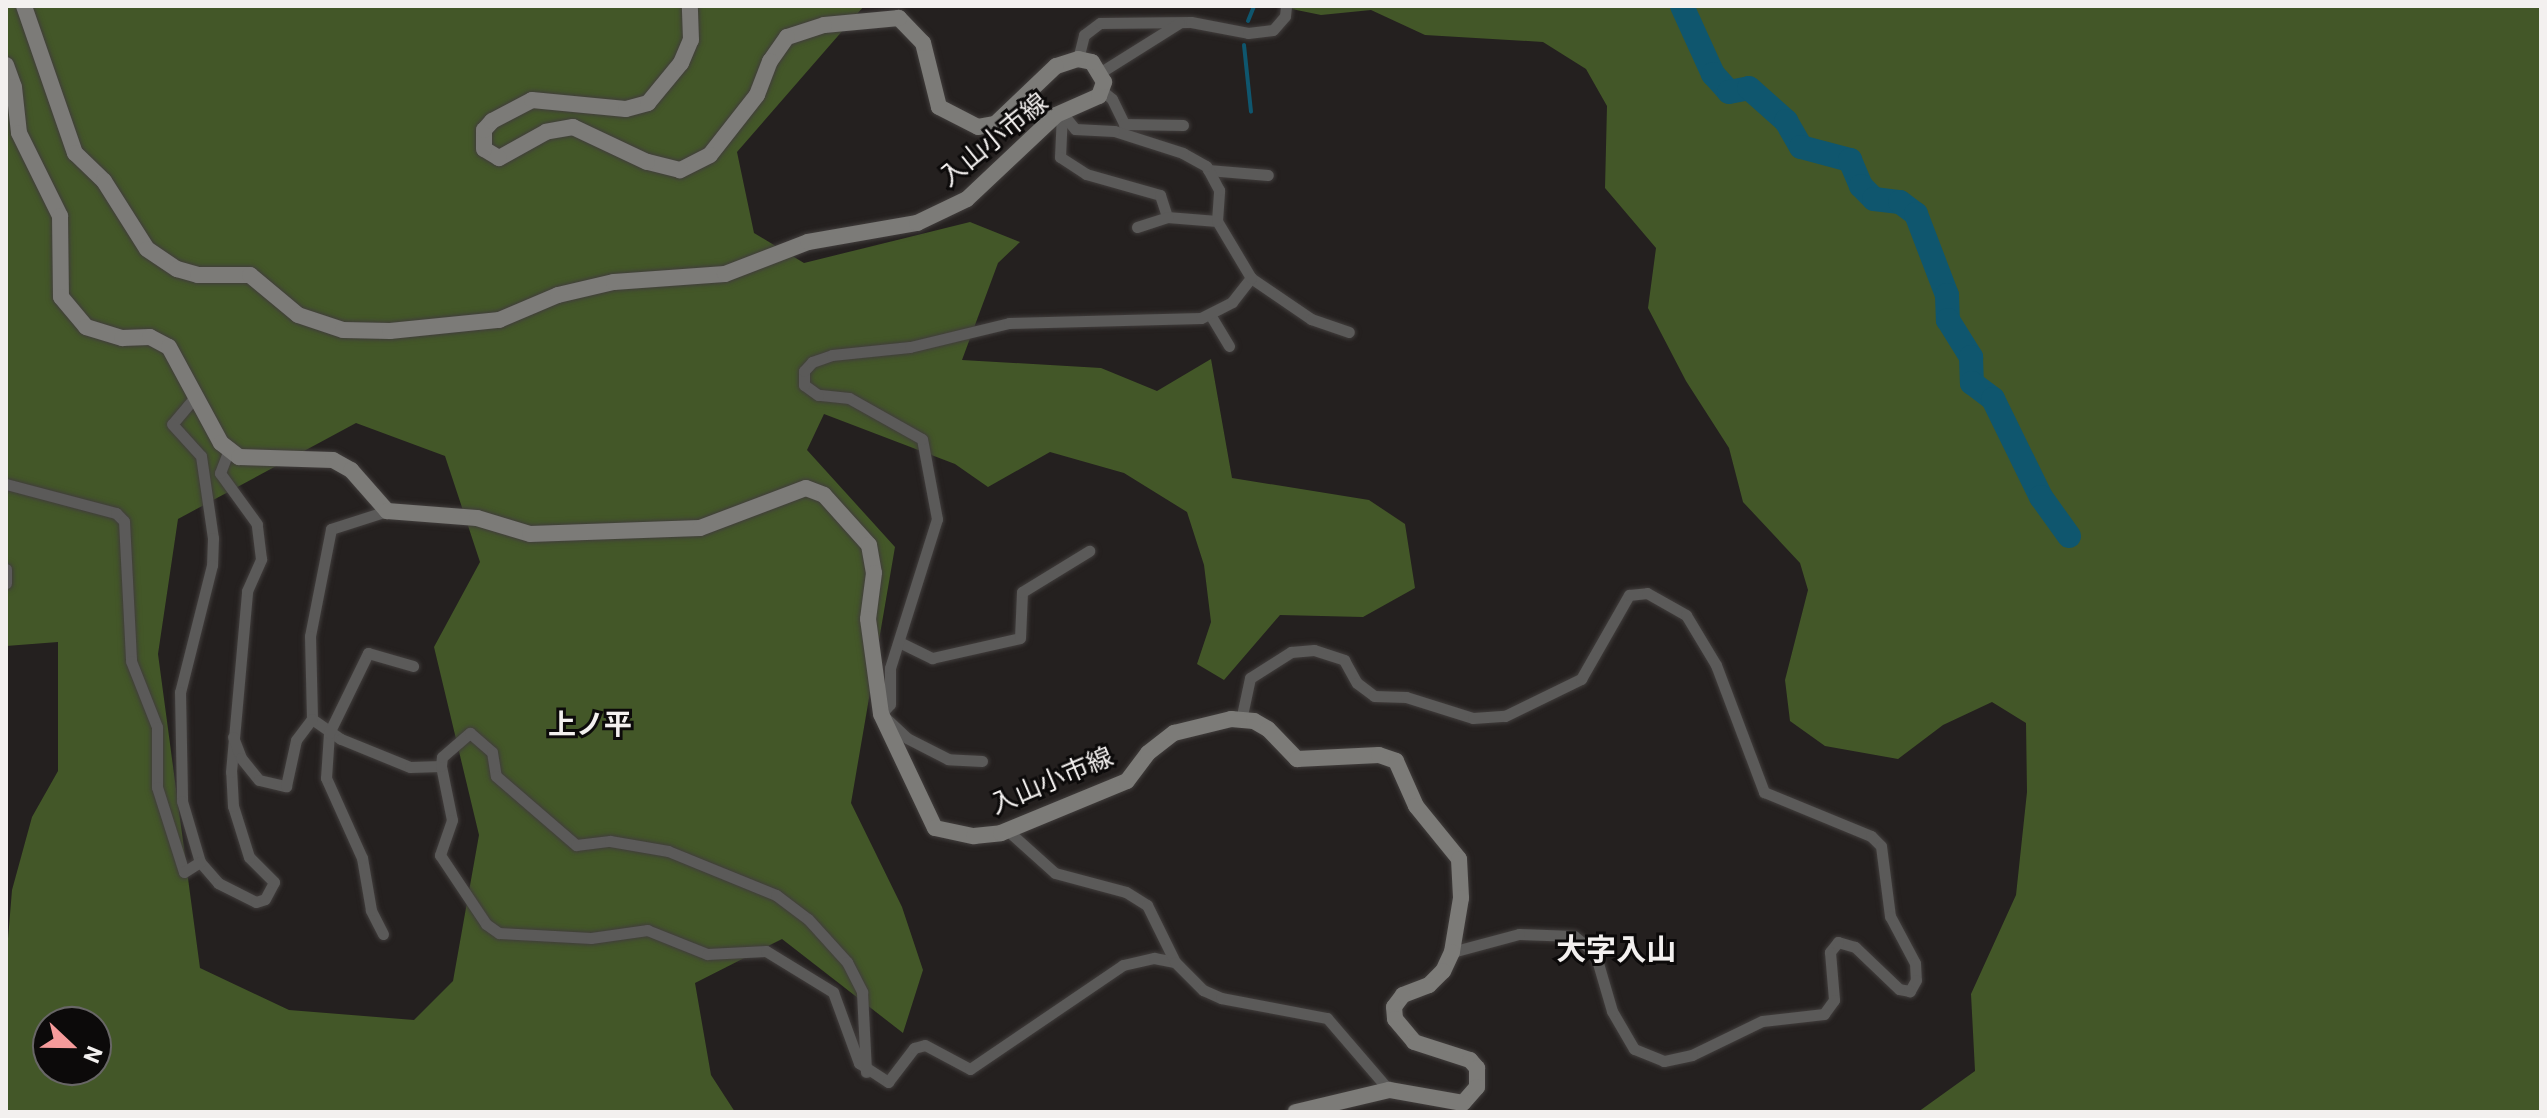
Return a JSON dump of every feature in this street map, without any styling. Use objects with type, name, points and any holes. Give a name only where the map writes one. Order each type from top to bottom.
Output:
[{"type":"main road","name":"入山小市線","points":[[24,6],[75,153],[104,181],[147,249],[177,269],[198,275],[250,275],[298,315],[343,330],[422,329],[499,320],[572,292],[614,282],[725,274],[808,242],[917,223],[967,199],[1062,113],[1083,107],[1101,90]]},
{"type":"main road","name":"入山小市線","points":[[690,6],[691,40],[681,63],[648,103],[626,109],[532,100],[492,121],[484,130],[484,149],[499,158],[546,132],[573,127],[647,162],[680,170],[710,155],[757,95],[770,61],[787,37],[824,25],[899,18],[923,43],[939,107],[978,127],[995,124],[1056,66],[1078,59]]},
{"type":"main road","points":[[1078,59],[1101,72],[1101,90]]},
{"type":"main road","points":[[6,65],[14,87],[19,133],[60,216],[61,297],[86,327],[122,338],[150,337],[169,347],[195,397],[229,449],[257,461],[333,460],[351,470],[387,511]]},
{"type":"main road","name":"入山小市線","points":[[387,511],[477,518],[530,534],[640,534],[700,528],[806,488],[824,495],[869,545],[874,573],[868,619],[881,714],[935,828],[974,836],[1007,830],[1127,781],[1148,753],[1174,733],[1241,720]]},
{"type":"main road","points":[[1241,720],[1268,729],[1297,759],[1379,755],[1396,761],[1416,806],[1459,859],[1461,898],[1452,952],[1429,985],[1403,995],[1394,1007],[1395,1019],[1414,1042],[1470,1060],[1477,1068],[1477,1087],[1463,1103],[1450,1104],[1389,1090],[1296,1112]]},
{"type":"street","points":[[1078,59],[1084,35],[1100,23],[1179,22],[1248,33],[1273,30],[1285,16],[1286,6]]},
{"type":"street","points":[[1101,72],[1179,22]]},
{"type":"street","points":[[1101,90],[1112,99],[1124,124],[1183,125]]},
{"type":"street","points":[[1062,113],[1075,129],[1127,136],[1183,153],[1208,170],[1219,190],[1217,221],[1251,278],[1311,319],[1349,332]]},
{"type":"street","points":[[1062,113],[1060,157],[1086,174],[1160,195],[1167,217]]},
{"type":"street","points":[[1208,170],[1268,175]]},
{"type":"street","points":[[1137,227],[1167,217],[1217,221]]},
{"type":"street","points":[[982,761],[948,759],[907,738],[881,714],[890,704],[890,668],[937,519],[922,439],[849,398],[818,395],[804,385],[804,371],[812,362],[910,347],[1009,323],[1211,316],[1232,302],[1251,278]]},
{"type":"street","points":[[1211,316],[1229,346]]},
{"type":"street","points":[[195,397],[172,424],[201,456],[213,538],[212,565],[180,692],[182,801],[200,862],[218,883],[256,902],[265,899],[274,882],[249,857],[233,806],[233,737],[247,591],[261,559],[257,524],[220,473],[229,449]]},
{"type":"street","points":[[6,484],[116,513],[124,521],[131,661],[157,727],[157,787],[184,872],[200,862]]},
{"type":"street","points":[[233,737],[241,758],[259,780],[286,786],[296,740],[312,719],[310,636],[331,529],[387,511]]},
{"type":"street","points":[[899,642],[932,658],[1020,638],[1022,592],[1089,551]]},
{"type":"street","points":[[6,569],[6,583]]},
{"type":"street","points":[[1241,720],[1250,678],[1291,652],[1314,650],[1344,660],[1357,683],[1374,696],[1406,697],[1473,718],[1505,716],[1581,679],[1622,604],[1634,591],[1647,593],[1686,615],[1716,665],[1764,792],[1871,836],[1881,846],[1890,916],[1915,963],[1916,980],[1910,991],[1899,989],[1855,947],[1838,942],[1830,952],[1834,1000],[1824,1014],[1749,1025],[1692,1055],[1664,1061],[1634,1049],[1612,1011],[1595,953],[1574,936],[1519,934],[1452,952]]},
{"type":"street","points":[[383,934],[371,910],[362,858],[326,778],[329,733],[368,653],[413,666]]},
{"type":"street","points":[[312,719],[329,733],[410,767],[441,766]]},
{"type":"street","points":[[866,1072],[862,992],[847,962],[808,919],[776,895],[668,851],[610,841],[576,845],[496,776],[492,752],[470,733],[442,757],[452,820],[440,855],[486,924],[499,933],[591,938],[647,930],[707,954],[766,951],[833,992],[866,1072],[888,1082],[914,1048],[925,1045],[970,1069],[985,1064],[1067,1000],[1123,965],[1154,958],[1175,962]]},
{"type":"street","points":[[1007,830],[1055,873],[1138,898],[1153,912],[1175,962],[1203,990],[1221,998],[1327,1018],[1389,1090]]},
{"type":"green space","points":[[6,6],[864,6],[737,152],[754,233],[804,263],[970,222],[1020,242],[998,263],[962,360],[1101,368],[1157,391],[1211,359],[1232,478],[1369,500],[1405,524],[1415,588],[1363,617],[1280,615],[1224,680],[1197,664],[1211,622],[1204,565],[1187,512],[1124,473],[1050,452],[988,487],[955,464],[824,414],[807,450],[895,547],[851,803],[902,907],[923,970],[903,1033],[782,939],[695,983],[711,1075],[735,1112],[6,1112],[6,963],[12,890],[32,817],[58,771],[58,642],[6,646]],"holes":[[[356,423],[445,456],[480,562],[434,647],[479,835],[453,981],[414,1020],[289,1010],[200,968],[158,654],[178,519]]]},
{"type":"green space","points":[[1277,6],[2541,6],[2541,1112],[1918,1112],[1975,1071],[1971,994],[2016,895],[2027,792],[2026,723],[1992,702],[1943,725],[1898,759],[1825,746],[1790,721],[1785,680],[1808,590],[1800,563],[1743,502],[1729,448],[1686,381],[1648,308],[1656,248],[1605,188],[1607,106],[1586,69],[1543,42],[1425,35],[1371,10],[1321,15]]},
{"type":"waterway","points":[[1248,21],[1254,6]]},
{"type":"waterway","points":[[1682,6],[1713,74],[1729,92],[1749,88],[1786,121],[1801,147],[1850,160],[1861,186],[1874,199],[1900,202],[1916,214],[1947,295],[1948,320],[1971,357],[1972,383],[1993,399],[2041,497],[2069,536]]},
{"type":"waterway","points":[[1244,45],[1251,112]]},
{"type":"district","name":"上ノ平","points":[[590,725]]},
{"type":"district","name":"大字入山","points":[[1616,950]]}]
